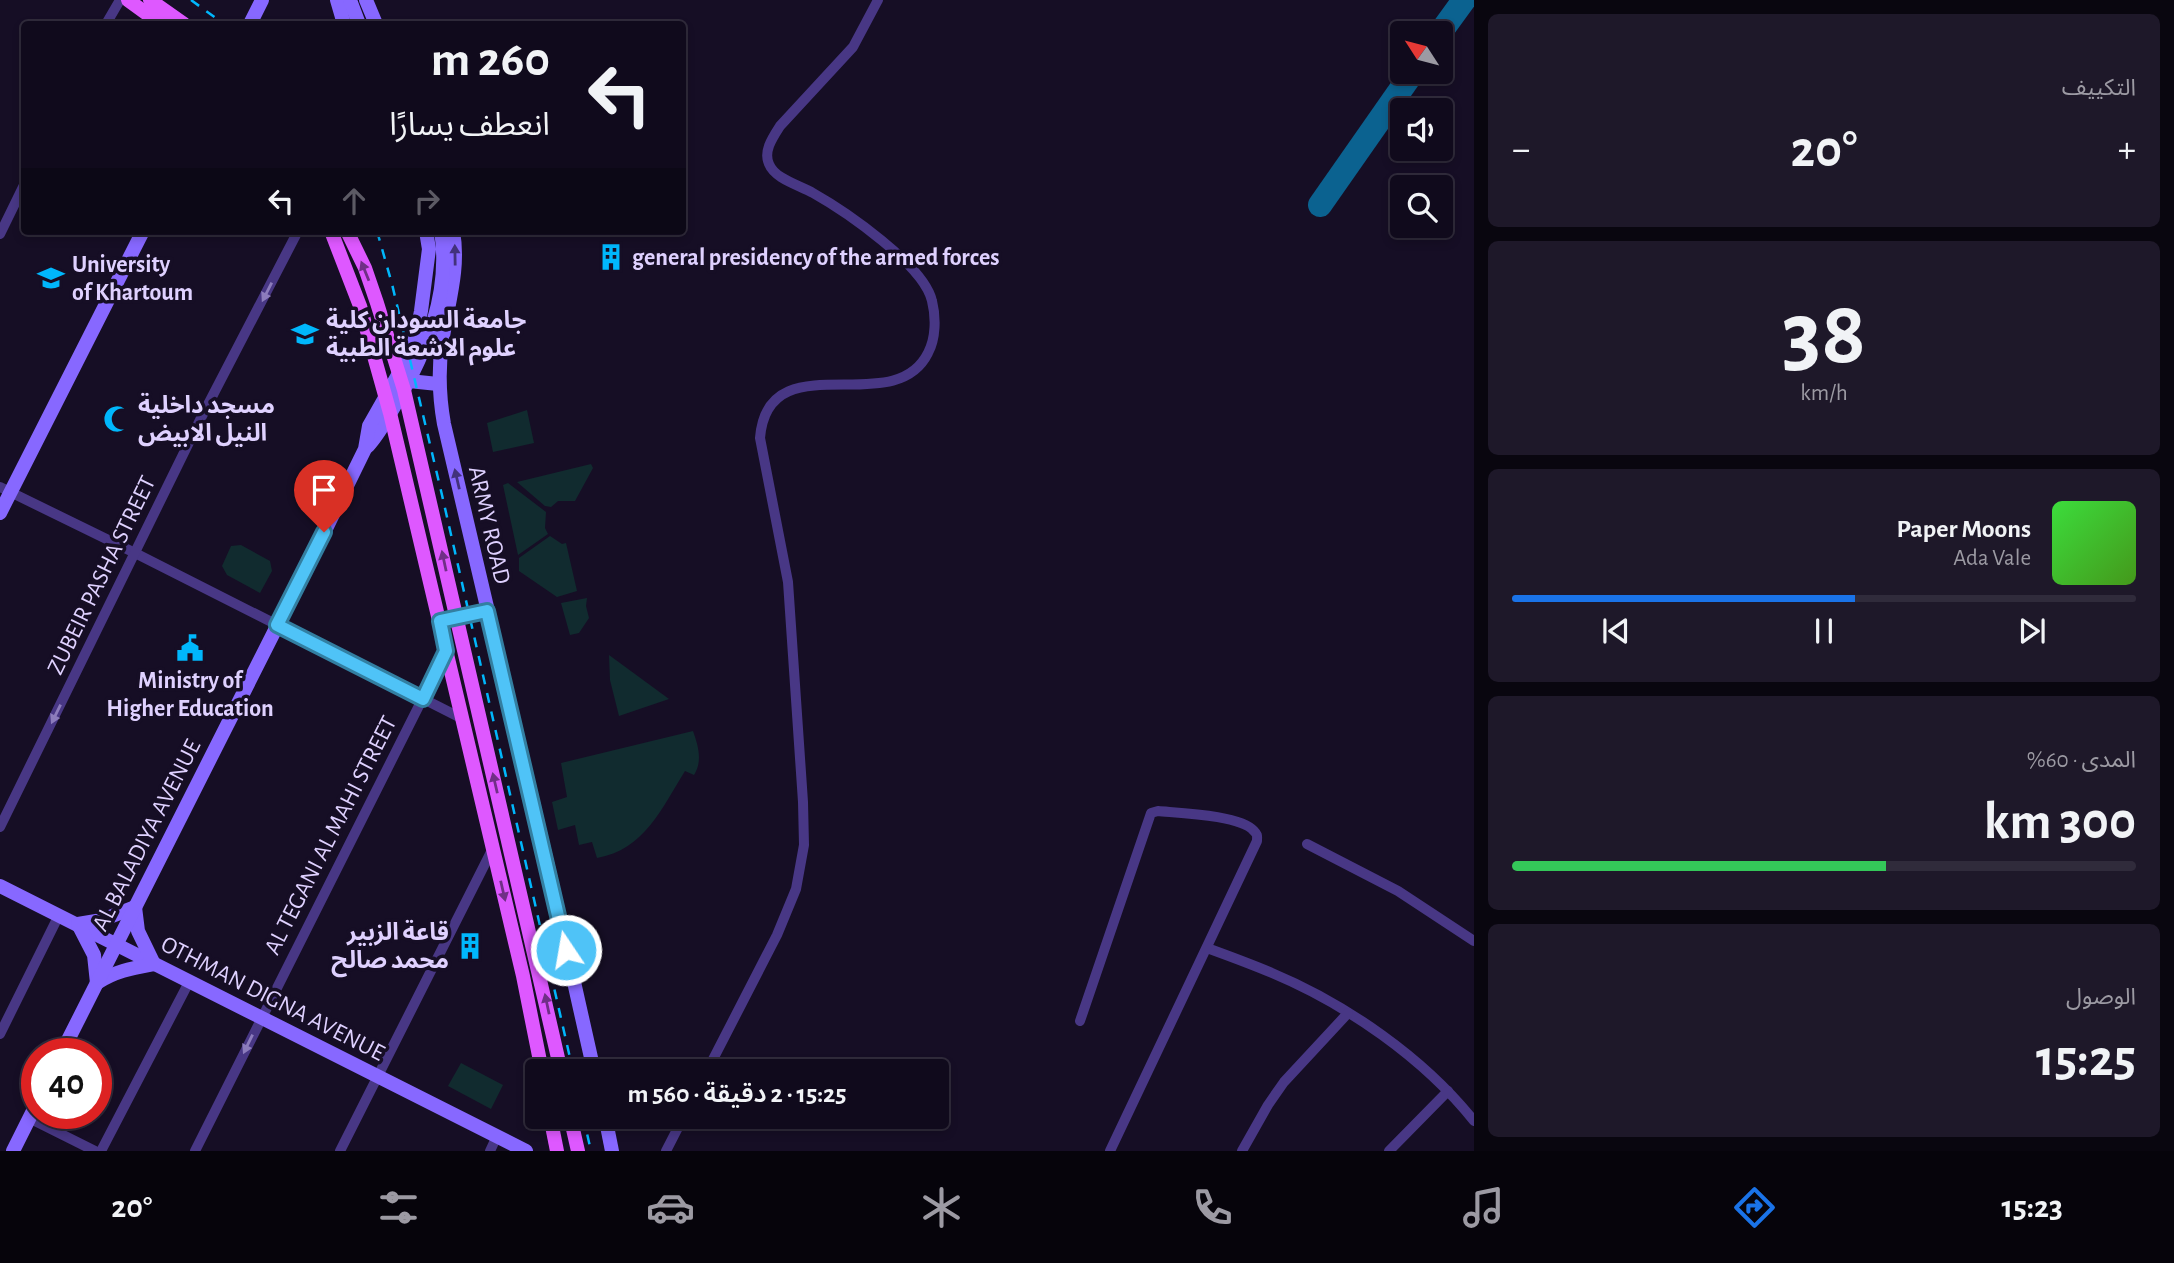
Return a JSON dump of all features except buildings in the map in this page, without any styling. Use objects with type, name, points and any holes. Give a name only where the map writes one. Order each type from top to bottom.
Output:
[{"type":"main road","points":[[128,0],[157,21]]},
{"type":"main road","points":[[150,0],[180,21]]},
{"type":"main road","points":[[333,235],[360,306],[390,413],[523,976],[540,1059]]},
{"type":"main road","points":[[349,235],[365,268],[404,382],[558,1059]]},
{"type":"main road","points":[[553,1129],[557,1151]]},
{"type":"main road","points":[[573,1129],[578,1151]]},
{"type":"street","points":[[108,21],[120,0]]},
{"type":"street","points":[[252,21],[262,0]]},
{"type":"street","points":[[337,0],[343,21]]},
{"type":"street","points":[[350,0],[358,21]]},
{"type":"street","points":[[366,0],[375,21]]},
{"type":"street","points":[[713,1059],[778,935],[796,889],[804,845],[788,582],[760,438],[761,423],[767,409],[778,396],[792,389],[877,383],[912,374],[924,363],[931,348],[934,331],[933,302],[928,286],[916,272],[862,226],[828,202],[777,174],[769,167],[767,156],[771,140],[780,126],[853,47],[878,0]]},
{"type":"street","points":[[0,234],[21,191]]},
{"type":"street","points":[[0,513],[5,490],[141,235]]},
{"type":"street","name":"ZUBEIR PASHA STREET","points":[[0,827],[201,418],[297,235]]},
{"type":"street","points":[[365,449],[369,426],[385,396],[404,382],[421,311],[429,248],[427,235]]},
{"type":"street","points":[[365,449],[390,413],[404,382],[425,349],[441,281],[442,235]]},
{"type":"street","name":"ARMY ROAD","points":[[453,235],[455,271],[442,343],[438,384],[444,424],[591,1059]]},
{"type":"street","points":[[404,382],[438,384]]},
{"type":"street","name":"AL BALADIYA AVENUE","points":[[69,1038],[365,449]]},
{"type":"street","points":[[5,490],[463,719]]},
{"type":"street","points":[[440,621],[487,611]]},
{"type":"street","name":"AL TEGANI AL MAHI STREET","points":[[195,1151],[446,651]]},
{"type":"street","points":[[1080,1021],[1151,813],[1158,811],[1236,821],[1253,830],[1257,841],[1110,1151]]},
{"type":"street","points":[[1307,844],[1398,891],[1474,941]]},
{"type":"street","points":[[340,1151],[493,848]]},
{"type":"street","name":"OTHMAN DIGNA AVENUE","points":[[0,886],[526,1151]]},
{"type":"street","points":[[135,907],[138,931],[154,964],[125,969],[97,983],[94,955],[78,924],[102,920],[135,907]]},
{"type":"street","points":[[0,1034],[59,915]]},
{"type":"street","points":[[1208,948],[1274,973],[1381,1034],[1448,1091],[1474,1121]]},
{"type":"street","points":[[101,1151],[190,982]]},
{"type":"street","points":[[1242,1151],[1284,1083],[1348,1013]]},
{"type":"street","points":[[1389,1151],[1448,1091]]},
{"type":"street","points":[[13,1151],[24,1129]]},
{"type":"street","points":[[51,1129],[95,1151]]},
{"type":"street","points":[[608,1129],[612,1151]]},
{"type":"street","points":[[666,1151],[677,1129]]},
{"type":"street","points":[[490,1151],[497,1136]]},
{"type":"green space","points":[[527,410],[534,443],[493,452],[487,423]]},
{"type":"green space","points":[[591,464],[593,468],[575,501],[558,501],[551,507],[545,506],[517,482]]},
{"type":"green space","points":[[508,483],[546,512],[545,528],[548,534],[518,555],[503,485]]},
{"type":"green space","points":[[550,536],[562,544],[566,543],[577,591],[557,597],[519,571],[519,558]]},
{"type":"green space","points":[[241,545],[270,561],[272,571],[260,593],[227,575],[222,566],[231,546]]},
{"type":"green space","points":[[587,598],[589,618],[579,633],[570,635],[561,603]]},
{"type":"green space","points":[[609,655],[669,699],[619,716],[610,680]]},
{"type":"green space","points":[[693,731],[698,747],[697,770],[694,775],[685,771],[650,825],[627,846],[597,858],[592,842],[579,845],[575,825],[558,830],[552,802],[567,797],[561,763]]},
{"type":"green space","points":[[461,1063],[503,1085],[491,1109],[448,1086]]},
{"type":"taxiway","points":[[1449,21],[1464,0]]},
{"type":"taxiway","points":[[1320,205],[1405,84]]},
{"type":"railway","points":[[191,0],[220,21]]},
{"type":"railway","points":[[378,235],[442,495],[570,1059]]},
{"type":"railway","points":[[586,1129],[591,1151]]},
{"type":"place","name":"general presidency of the armed forces","points":[[611,257]]},
{"type":"place","name":"University of Khartoum","points":[[51,278]]},
{"type":"place","name":"جامعة السودان كلية علوم الاشعة الطبية","points":[[305,334]]},
{"type":"place","name":"مسجد داخلية النيل الابيض","points":[[117,419]]},
{"type":"place","name":"Ministry of Higher Education","points":[[190,648]]},
{"type":"place","name":"قاعة الزبير محمد صالح","points":[[470,946]]},
{"type":"route","points":[[324,532],[277,625],[423,699],[446,651],[440,621],[487,611],[566,950]]}]
